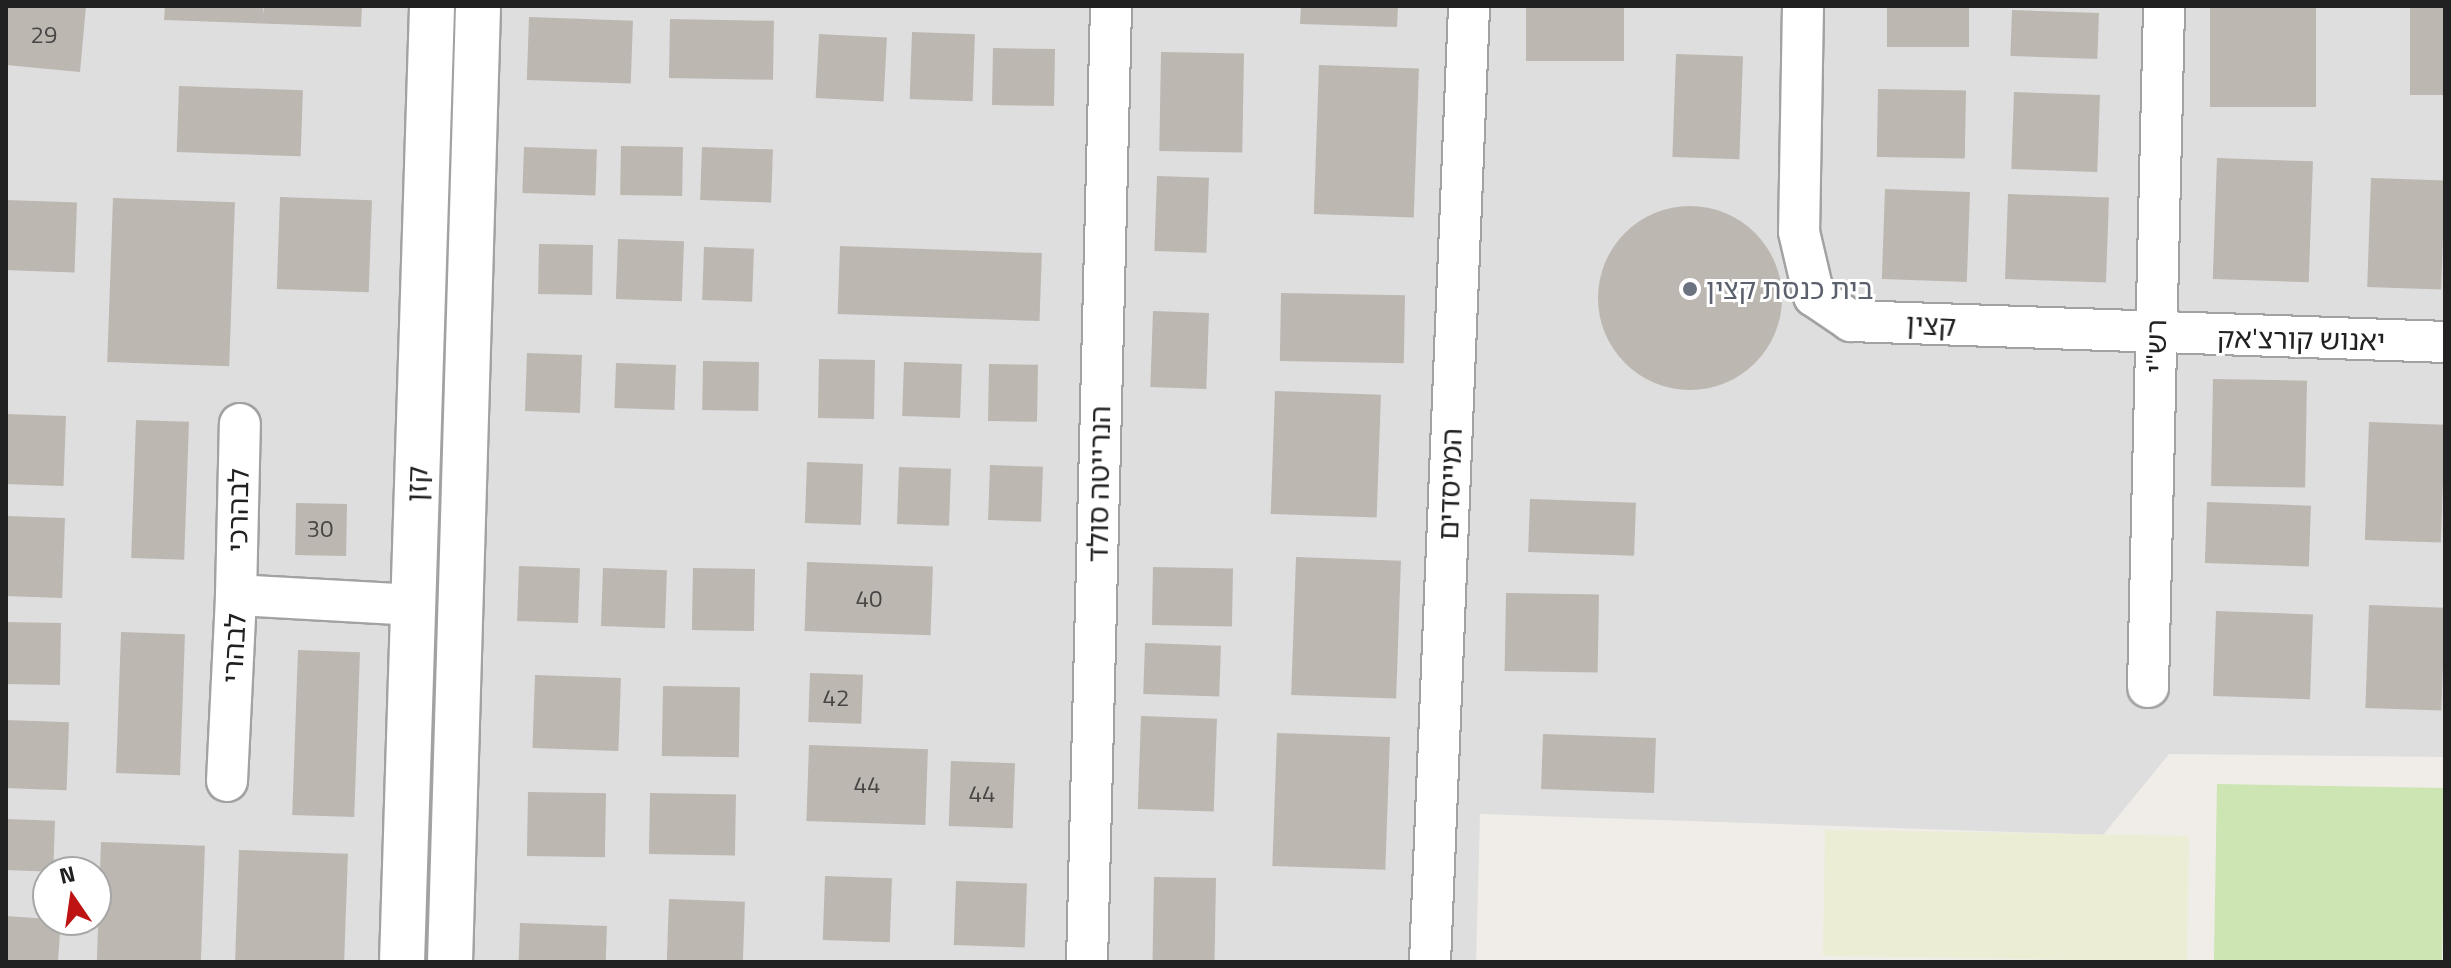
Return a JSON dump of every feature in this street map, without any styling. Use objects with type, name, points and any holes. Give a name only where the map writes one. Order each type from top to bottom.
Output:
[{"type":"street","name":"קזן","points":[[402,962],[432,6]]},
{"type":"street","name":"קזן","points":[[450,962],[478,6]]},
{"type":"street","name":"הנרייטה סולד","points":[[1087,962],[1111,6]]},
{"type":"street","name":"המייסדים","points":[[1430,962],[1469,6]]},
{"type":"street","name":"קצין","points":[[1803,6],[1799,232],[1814,296],[1851,321],[2156,335]]},
{"type":"street","name":"רש\"י","points":[[2148,687],[2164,6]]},
{"type":"street","name":"יאנוש קורצ'אק","points":[[2156,335],[2445,342]]},
{"type":"street","name":"לבהרכי","points":[[236,595],[240,424]]},
{"type":"street","name":"לבהרי","points":[[227,781],[236,595],[413,605]]},
{"type":"shaded area","points":[[6,6],[2445,6],[2445,757],[2169,754],[2103,835],[1480,814],[1476,962],[6,962]]},
{"type":"green space","points":[[2217,784],[2445,788],[2442,962],[2214,962]]},
{"type":"green space","points":[[1825,830],[2189,836],[2187,962],[1823,956]]},
{"type":"building","points":[[6,6],[86,6],[80,72],[6,65]]},
{"type":"building","points":[[165,6],[263,6],[264,15],[264,6],[362,6],[361,27],[164,20]]},
{"type":"building","points":[[1301,6],[1398,6],[1397,27],[1300,24]]},
{"type":"building","points":[[1526,6],[1624,6],[1624,61],[1526,61]]},
{"type":"building","points":[[1887,6],[1969,6],[1969,47],[1887,47]]},
{"type":"building","points":[[2210,6],[2316,6],[2316,107],[2210,107]]},
{"type":"building","points":[[2410,6],[2445,6],[2445,95],[2410,95]]},
{"type":"building","points":[[2012,10],[2099,13],[2097,59],[2010,56]]},
{"type":"building","points":[[529,17],[633,21],[631,84],[527,80]]},
{"type":"building","points":[[670,19],[774,21],[773,80],[669,78]]},
{"type":"building","points":[[912,32],[975,34],[973,101],[910,99]]},
{"type":"building","points":[[819,34],[887,38],[884,101],[816,98]]},
{"type":"building","points":[[993,48],[1055,49],[1054,106],[992,105]]},
{"type":"building","points":[[1161,52],[1244,53],[1242,152],[1159,151]]},
{"type":"building","points":[[1676,54],[1743,56],[1739,159],[1672,157]]},
{"type":"building","points":[[1319,65],[1419,68],[1414,217],[1314,214]]},
{"type":"building","points":[[179,86],[303,90],[301,156],[177,152]]},
{"type":"building","points":[[1878,89],[1966,91],[1965,159],[1877,157]]},
{"type":"building","points":[[2014,92],[2100,95],[2097,172],[2011,169]]},
{"type":"building","points":[[621,146],[683,147],[682,196],[620,195]]},
{"type":"building","points":[[524,147],[597,150],[595,196],[522,193]]},
{"type":"building","points":[[702,147],[773,149],[771,202],[700,200]]},
{"type":"building","points":[[2217,158],[2313,161],[2309,282],[2213,279]]},
{"type":"building","points":[[1157,176],[1209,178],[1206,253],[1154,251]]},
{"type":"building","points":[[2371,178],[2445,181],[2441,290],[2367,287]]},
{"type":"building","points":[[1885,189],[1970,192],[1967,282],[1882,279]]},
{"type":"building","points":[[2008,194],[2109,198],[2106,282],[2005,279]]},
{"type":"building","points":[[280,197],[372,200],[369,292],[277,289]]},
{"type":"building","points":[[113,198],[235,202],[229,366],[107,362]]},
{"type":"building","points":[[6,200],[77,202],[75,272],[6,270]]},
{"type":"building","name":"בית כנסת קצין","points":[[1690,206],[1725,213],[1755,233],[1775,263],[1782,298],[1775,333],[1755,363],[1725,383],[1690,390],[1655,383],[1625,363],[1605,333],[1598,298],[1605,263],[1625,233],[1655,213]]},
{"type":"building","points":[[618,239],[684,241],[682,301],[616,299]]},
{"type":"building","points":[[539,244],[593,245],[592,295],[538,294]]},
{"type":"building","points":[[840,246],[1042,253],[1040,321],[838,314]]},
{"type":"building","points":[[704,247],[754,249],[752,302],[702,300]]},
{"type":"building","points":[[1281,293],[1405,295],[1404,363],[1280,361]]},
{"type":"building","points":[[1153,311],[1209,313],[1206,389],[1150,387]]},
{"type":"building","points":[[527,353],[582,355],[580,413],[525,411]]},
{"type":"building","points":[[819,359],[875,360],[874,419],[818,418]]},
{"type":"building","points":[[703,361],[759,362],[758,411],[702,410]]},
{"type":"building","points":[[904,362],[962,364],[960,418],[902,416]]},
{"type":"building","points":[[616,363],[676,365],[674,410],[614,408]]},
{"type":"building","points":[[989,364],[1038,365],[1037,422],[988,421]]},
{"type":"building","points":[[2213,379],[2307,381],[2305,488],[2211,486]]},
{"type":"building","points":[[1275,391],[1381,395],[1377,518],[1271,514]]},
{"type":"building","points":[[6,414],[66,416],[64,486],[6,484]]},
{"type":"building","points":[[136,420],[189,422],[184,560],[131,558]]},
{"type":"building","points":[[2369,422],[2445,425],[2441,543],[2365,540]]},
{"type":"building","points":[[807,462],[863,464],[861,525],[805,523]]},
{"type":"building","points":[[990,465],[1043,467],[1041,522],[988,520]]},
{"type":"building","points":[[899,467],[951,469],[949,526],[897,524]]},
{"type":"building","points":[[1530,499],[1636,503],[1634,556],[1528,552]]},
{"type":"building","points":[[2207,502],[2311,506],[2309,567],[2205,563]]},
{"type":"building","points":[[296,503],[347,504],[346,556],[295,555]]},
{"type":"building","points":[[6,516],[65,518],[62,598],[6,596]]},
{"type":"building","points":[[1296,557],[1401,561],[1396,699],[1291,695]]},
{"type":"building","points":[[807,562],[933,566],[931,635],[805,631]]},
{"type":"building","points":[[519,566],[580,568],[578,623],[517,621]]},
{"type":"building","points":[[1153,567],[1233,568],[1232,626],[1152,625]]},
{"type":"building","points":[[603,568],[667,570],[665,628],[601,626]]},
{"type":"building","points":[[693,568],[755,569],[754,631],[692,630]]},
{"type":"building","points":[[1506,593],[1599,595],[1598,673],[1505,671]]},
{"type":"building","points":[[2369,605],[2445,608],[2441,711],[2365,708]]},
{"type":"building","points":[[2216,611],[2313,614],[2310,699],[2213,696]]},
{"type":"building","points":[[6,622],[61,623],[60,685],[6,684]]},
{"type":"building","points":[[121,632],[185,634],[180,775],[116,773]]},
{"type":"building","points":[[1145,643],[1221,646],[1219,697],[1143,694]]},
{"type":"building","points":[[298,650],[360,652],[354,817],[292,815]]},
{"type":"building","points":[[810,673],[863,675],[861,724],[808,722]]},
{"type":"building","points":[[535,675],[621,678],[618,751],[532,748]]},
{"type":"building","points":[[663,686],[740,687],[739,757],[662,756]]},
{"type":"building","points":[[1141,716],[1217,719],[1214,812],[1138,809]]},
{"type":"building","points":[[6,720],[69,722],[67,790],[6,788]]},
{"type":"building","points":[[1277,733],[1390,737],[1385,870],[1272,866]]},
{"type":"building","points":[[1543,734],[1656,738],[1654,793],[1541,789]]},
{"type":"building","points":[[809,745],[928,749],[925,825],[806,821]]},
{"type":"building","points":[[951,761],[1015,763],[1013,828],[949,826]]},
{"type":"building","points":[[528,792],[606,793],[605,857],[527,856]]},
{"type":"building","points":[[650,793],[736,795],[735,855],[649,854]]},
{"type":"building","points":[[6,819],[55,821],[54,856],[32,856],[32,871],[6,870]]},
{"type":"building","points":[[101,842],[205,846],[201,962],[97,961],[98,936],[112,936],[112,856],[101,856]]},
{"type":"building","points":[[239,850],[348,854],[344,962],[235,962]]},
{"type":"building","points":[[825,876],[892,878],[890,942],[823,940]]},
{"type":"building","points":[[1154,877],[1216,878],[1215,962],[1153,962]]},
{"type":"building","points":[[956,881],[1027,883],[1025,947],[954,945]]},
{"type":"building","points":[[669,899],[745,902],[743,962],[667,962]]},
{"type":"building","points":[[6,916],[32,918],[32,936],[60,936],[58,962],[6,962]]},
{"type":"building","points":[[520,923],[607,926],[606,962],[519,962]]},
{"type":"place","name":"בית כנסת קצין","points":[[1690,289]]}]
